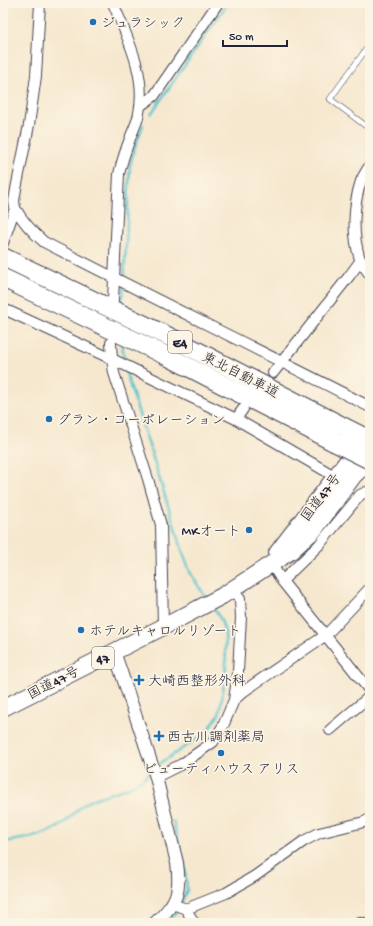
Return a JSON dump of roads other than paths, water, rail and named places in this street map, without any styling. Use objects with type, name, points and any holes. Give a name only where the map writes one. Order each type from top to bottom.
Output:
[{"type":"highway","name":"東北自動車道","points":[[8,260],[176,340],[370,440]]},
{"type":"highway","name":"東北自動車道","points":[[5,279],[169,357],[370,460]]},
{"type":"highway","name":"国道47号","points":[[271,563],[279,550],[370,431]]},
{"type":"highway","name":"国道47号","points":[[3,708],[202,606],[227,592],[291,551],[314,530],[370,452]]},
{"type":"highway","points":[[355,474],[370,460]]},
{"type":"street","points":[[3,243],[14,208],[16,189],[29,125],[36,76],[40,3]]},
{"type":"street","points":[[113,300],[121,281],[119,174],[123,157],[139,114],[141,85],[135,59],[114,3]]},
{"type":"street","points":[[140,106],[154,96],[218,3]]},
{"type":"street","points":[[370,165],[361,180],[354,220],[356,242],[361,260],[370,275]]},
{"type":"street","points":[[14,208],[33,233],[44,242],[370,407]]},
{"type":"street","points":[[273,373],[361,260]]},
{"type":"street","points":[[3,310],[6,310],[120,363],[236,419],[336,477]]},
{"type":"street","points":[[111,343],[120,363]]},
{"type":"street","points":[[120,363],[114,373],[161,525],[163,627]]},
{"type":"street","points":[[236,419],[243,409]]},
{"type":"street","points":[[282,581],[319,545],[360,494],[370,492]]},
{"type":"street","points":[[271,563],[282,581],[370,691]]},
{"type":"street","points":[[234,700],[244,691],[326,635],[370,588]]},
{"type":"street","points":[[154,772],[182,764],[213,742],[223,726],[234,700],[238,672],[241,617],[240,599],[227,592]]},
{"type":"street","points":[[114,652],[154,772],[177,863],[179,877],[179,907],[194,923]]},
{"type":"street","points":[[330,730],[370,696]]},
{"type":"street","points":[[155,923],[179,907],[226,892],[255,876],[304,841],[319,833],[364,822],[370,819]]},
{"type":"street","points":[[359,923],[370,923]]},
{"type":"lane","points":[[370,44],[330,99],[370,129]]},
{"type":"waterway","points":[[151,114],[228,3]]},
{"type":"waterway","points":[[124,281],[130,165],[143,125]]},
{"type":"waterway","points":[[122,303],[124,286]]},
{"type":"waterway","points":[[122,342],[124,361]]},
{"type":"waterway","points":[[125,368],[184,556],[191,574],[206,598]]},
{"type":"waterway","points":[[156,766],[206,733],[219,714],[226,667],[225,633],[221,620],[213,607]]},
{"type":"waterway","points":[[3,842],[19,840],[51,831],[64,823],[85,803],[129,787],[150,772]]},
{"type":"waterway","points":[[173,821],[185,867],[187,890],[180,905]]},
{"type":"waterway","points":[[167,923],[178,909]]},
{"type":"place","name":"ジュラシック","points":[[93,22]]},
{"type":"place","name":"グラン・コーポレーション","points":[[49,419]]},
{"type":"place","name":"MKオート","points":[[249,530]]},
{"type":"place","name":"ホテルキャロルリゾート","points":[[81,630]]},
{"type":"place","name":"大崎西整形外科","points":[[139,680]]},
{"type":"place","name":"西古川調剤薬局","points":[[159,736]]},
{"type":"place","name":"ビューティハウス アリス","points":[[221,753]]}]
